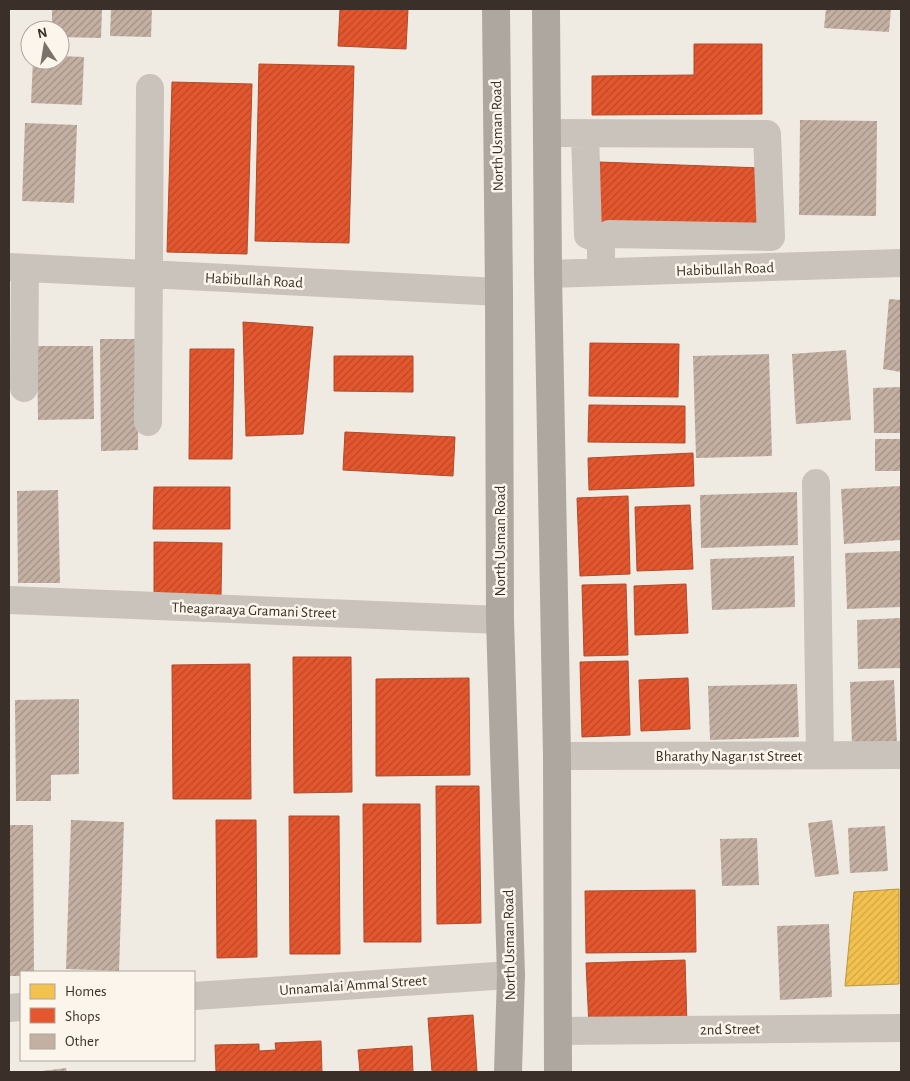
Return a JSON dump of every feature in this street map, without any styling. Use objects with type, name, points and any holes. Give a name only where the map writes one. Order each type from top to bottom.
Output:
[{"type":"main road","name":"North Usman Road","points":[[496,9],[500,620],[512,975],[508,1072]]},
{"type":"main road","points":[[546,9],[548,274],[557,756],[558,1072]]},
{"type":"street","points":[[148,422],[150,88]]},
{"type":"street","points":[[547,126],[762,120]]},
{"type":"street","points":[[547,126],[585,133],[767,134],[771,237],[609,234],[601,240]]},
{"type":"street","points":[[585,133],[588,235],[601,240]]},
{"type":"street","points":[[601,240],[601,272]]},
{"type":"street","name":"Habibullah Road","points":[[548,274],[901,263]]},
{"type":"street","name":"Habibullah Road","points":[[17,267],[499,292]]},
{"type":"street","points":[[17,267],[24,388]]},
{"type":"street","points":[[816,483],[820,755]]},
{"type":"street","name":"Theagaraaya Gramani Street","points":[[9,600],[500,620]]},
{"type":"street","name":"Bharathy Nagar 1st Street","points":[[557,756],[901,755]]},
{"type":"street","name":"Unnamalai Ammal Street","points":[[195,996],[512,975]]},
{"type":"street","name":"2nd Street","points":[[558,1031],[901,1028]]},
{"type":"building: Homes","points":[[899,889],[899,984],[845,986],[854,892]]},
{"type":"building: Shops","points":[[340,9],[408,9],[406,49],[338,46]]},
{"type":"building: Shops","points":[[694,44],[762,44],[762,114],[592,115],[592,76],[694,75]]},
{"type":"building: Shops","points":[[259,64],[354,66],[349,243],[255,241]]},
{"type":"building: Shops","points":[[172,82],[252,84],[247,254],[167,252]]},
{"type":"building: Shops","points":[[599,162],[761,168],[758,233],[597,228]]},
{"type":"building: Shops","points":[[243,322],[313,327],[303,434],[246,436]]},
{"type":"building: Shops","points":[[590,343],[679,344],[678,397],[589,396]]},
{"type":"building: Shops","points":[[190,349],[234,349],[232,459],[189,459]]},
{"type":"building: Shops","points":[[334,356],[413,356],[413,392],[334,391]]},
{"type":"building: Shops","points":[[589,405],[685,406],[685,443],[588,442]]},
{"type":"building: Shops","points":[[345,432],[455,437],[453,476],[343,470]]},
{"type":"building: Shops","points":[[693,453],[694,486],[589,490],[588,458]]},
{"type":"building: Shops","points":[[154,487],[230,487],[230,529],[153,529]]},
{"type":"building: Shops","points":[[628,496],[630,574],[580,576],[577,498]]},
{"type":"building: Shops","points":[[690,505],[693,569],[637,571],[635,507]]},
{"type":"building: Shops","points":[[154,542],[222,543],[221,595],[154,595]]},
{"type":"building: Shops","points":[[626,584],[628,655],[584,656],[582,585]]},
{"type":"building: Shops","points":[[686,584],[688,633],[635,635],[634,586]]},
{"type":"building: Shops","points":[[293,657],[351,657],[352,792],[294,793]]},
{"type":"building: Shops","points":[[628,661],[630,735],[582,737],[580,662]]},
{"type":"building: Shops","points":[[250,664],[251,799],[173,799],[172,665]]},
{"type":"building: Shops","points":[[469,678],[470,775],[376,776],[376,679]]},
{"type":"building: Shops","points":[[688,678],[690,729],[641,731],[639,680]]},
{"type":"building: Shops","points":[[436,786],[479,786],[481,923],[437,924]]},
{"type":"building: Shops","points":[[363,804],[420,804],[421,942],[364,942]]},
{"type":"building: Shops","points":[[289,816],[339,816],[340,954],[290,954]]},
{"type":"building: Shops","points":[[216,820],[256,820],[257,957],[217,958]]},
{"type":"building: Shops","points":[[695,890],[696,952],[586,953],[585,891]]},
{"type":"building: Shops","points":[[685,960],[687,1024],[589,1027],[586,963]]},
{"type":"building: Shops","points":[[473,1015],[477,1072],[432,1072],[428,1018]]},
{"type":"building: Shops","points":[[321,1041],[322,1072],[216,1072],[215,1045],[259,1044],[259,1051],[276,1050],[275,1043]]},
{"type":"building: Shops","points":[[412,1046],[413,1072],[360,1072],[358,1050]]},
{"type":"building: Other","points":[[52,9],[102,9],[101,38],[70,37],[70,20],[52,20]]},
{"type":"building: Other","points":[[111,9],[152,9],[151,37],[110,36]]},
{"type":"building: Other","points":[[826,9],[891,9],[889,32],[824,28]]},
{"type":"building: Other","points":[[70,56],[84,57],[82,105],[31,103],[33,70],[70,70]]},
{"type":"building: Other","points":[[800,120],[877,121],[876,216],[799,215]]},
{"type":"building: Other","points":[[25,123],[77,125],[74,203],[22,201]]},
{"type":"building: Other","points":[[889,299],[901,300],[901,372],[883,369]]},
{"type":"building: Other","points":[[100,339],[139,339],[138,450],[101,451]]},
{"type":"building: Other","points":[[37,346],[93,346],[94,419],[38,420]]},
{"type":"building: Other","points":[[846,350],[851,420],[796,424],[792,354]]},
{"type":"building: Other","points":[[769,354],[772,456],[696,458],[693,356]]},
{"type":"building: Other","points":[[901,387],[901,433],[874,433],[873,388]]},
{"type":"building: Other","points":[[875,439],[901,439],[901,471],[875,471]]},
{"type":"building: Other","points":[[901,486],[901,540],[844,544],[841,489]]},
{"type":"building: Other","points":[[58,490],[60,583],[18,583],[17,491]]},
{"type":"building: Other","points":[[797,492],[798,545],[701,548],[700,495]]},
{"type":"building: Other","points":[[901,551],[901,607],[847,609],[845,553]]},
{"type":"building: Other","points":[[794,556],[795,607],[712,610],[710,559]]},
{"type":"building: Other","points":[[901,618],[901,668],[858,669],[857,620]]},
{"type":"building: Other","points":[[894,680],[897,744],[852,745],[850,682]]},
{"type":"building: Other","points":[[797,684],[799,737],[710,740],[708,686]]},
{"type":"building: Other","points":[[79,699],[79,774],[51,775],[51,801],[16,801],[15,700]]},
{"type":"building: Other","points":[[71,820],[124,822],[119,971],[66,969]]},
{"type":"building: Other","points":[[832,820],[839,874],[815,877],[808,823]]},
{"type":"building: Other","points":[[9,825],[33,825],[34,971],[20,971],[20,976],[9,976]]},
{"type":"building: Other","points":[[885,826],[888,871],[850,873],[848,828]]},
{"type":"building: Other","points":[[757,838],[759,885],[722,886],[720,839]]},
{"type":"building: Other","points":[[829,924],[832,997],[780,1000],[777,926]]},
{"type":"building: Other","points":[[66,1068],[67,1072],[42,1072],[42,1071]]}]
